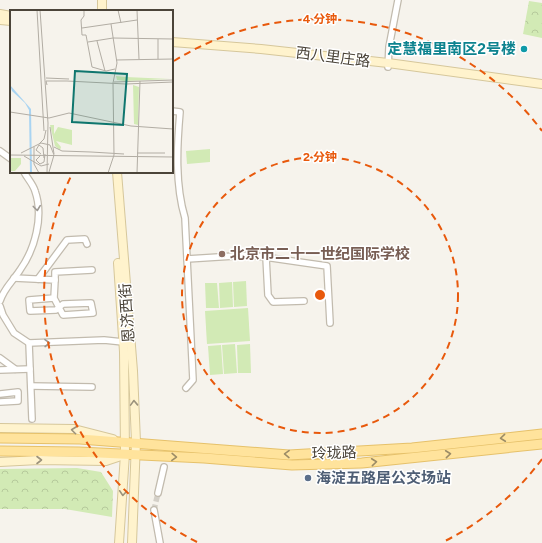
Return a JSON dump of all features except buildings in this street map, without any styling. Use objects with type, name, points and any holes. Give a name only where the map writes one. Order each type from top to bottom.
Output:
[{"type":"main road","name":"玲珑路","points":[[0,438],[80,439],[136,442],[289,455],[398,449],[542,434]]},
{"type":"main road","name":"玲珑路","points":[[0,451],[135,454],[292,465],[362,463],[542,444]]},
{"type":"street","points":[[388,65],[389,47],[398,0]]},
{"type":"street","points":[[0,14],[10,16]]},
{"type":"street","points":[[0,20],[10,22]]},
{"type":"street","name":"西八里庄路","points":[[173,42],[261,49],[542,84]]},
{"type":"street","name":"西八里庄路","points":[[173,46],[199,49],[220,48],[388,65],[542,88]]},
{"type":"street","points":[[173,111],[180,112],[177,147],[182,206],[185,218],[193,380],[186,388]]},
{"type":"street","points":[[0,151],[10,159]]},
{"type":"street","points":[[0,301],[4,291],[21,269],[34,240],[39,223],[35,191],[25,173]]},
{"type":"street","name":"恩济西街","points":[[112,173],[123,342],[125,442],[119,543]]},
{"type":"street","name":"恩济西街","points":[[117,173],[132,366],[136,442],[132,543]]},
{"type":"street","points":[[38,279],[67,240],[85,239],[88,244]]},
{"type":"street","points":[[187,259],[250,255],[327,266],[330,323]]},
{"type":"street","points":[[266,257],[268,295],[273,302],[304,301]]},
{"type":"street","points":[[54,298],[29,300],[30,311],[56,310],[59,307],[63,304],[91,303],[92,313],[63,315],[59,307],[54,298],[55,272],[92,270]]},
{"type":"street","points":[[14,278],[55,280]]},
{"type":"street","points":[[0,289],[9,285]]},
{"type":"street","points":[[1,309],[14,333],[29,343],[104,340],[123,342]]},
{"type":"street","points":[[29,343],[32,419]]},
{"type":"street","points":[[0,358],[15,370]]},
{"type":"street","points":[[0,370],[30,369]]},
{"type":"street","points":[[31,386],[92,386]]},
{"type":"street","points":[[0,394],[18,392],[18,401],[0,402]]},
{"type":"street","name":"玲珑路","points":[[0,428],[74,429],[125,442]]},
{"type":"street","name":"玲珑路","points":[[0,462],[39,460],[106,461],[125,454]]},
{"type":"street","points":[[158,493],[164,467]]},
{"type":"street","points":[[154,510],[160,543]]},
{"type":"green space","points":[[529,1],[542,3],[542,38],[523,34]]},
{"type":"green space","points":[[210,149],[210,162],[187,164],[186,151]]},
{"type":"green space","points":[[246,281],[247,306],[234,307],[233,282]]},
{"type":"green space","points":[[232,282],[233,307],[220,308],[219,283]]},
{"type":"green space","points":[[205,283],[217,283],[219,308],[206,308]]},
{"type":"green space","points":[[248,308],[250,341],[207,344],[205,311]]},
{"type":"green space","points":[[235,344],[237,373],[224,374],[222,345]]},
{"type":"green space","points":[[250,344],[251,373],[238,373],[237,345]]},
{"type":"green space","points":[[221,345],[223,374],[210,375],[208,346]]},
{"type":"green space","points":[[77,468],[101,472],[113,491],[112,517],[65,509],[0,509],[0,469]]},
{"type":"tunnel","points":[[154,510],[158,493]]},
{"type":"place","name":"定慧福里南区2号楼","points":[[524,49]]},
{"type":"place","name":"北京市二十一世纪国际学校","points":[[222,254]]},
{"type":"place","name":"海淀五路居公交场站","points":[[308,478]]}]
